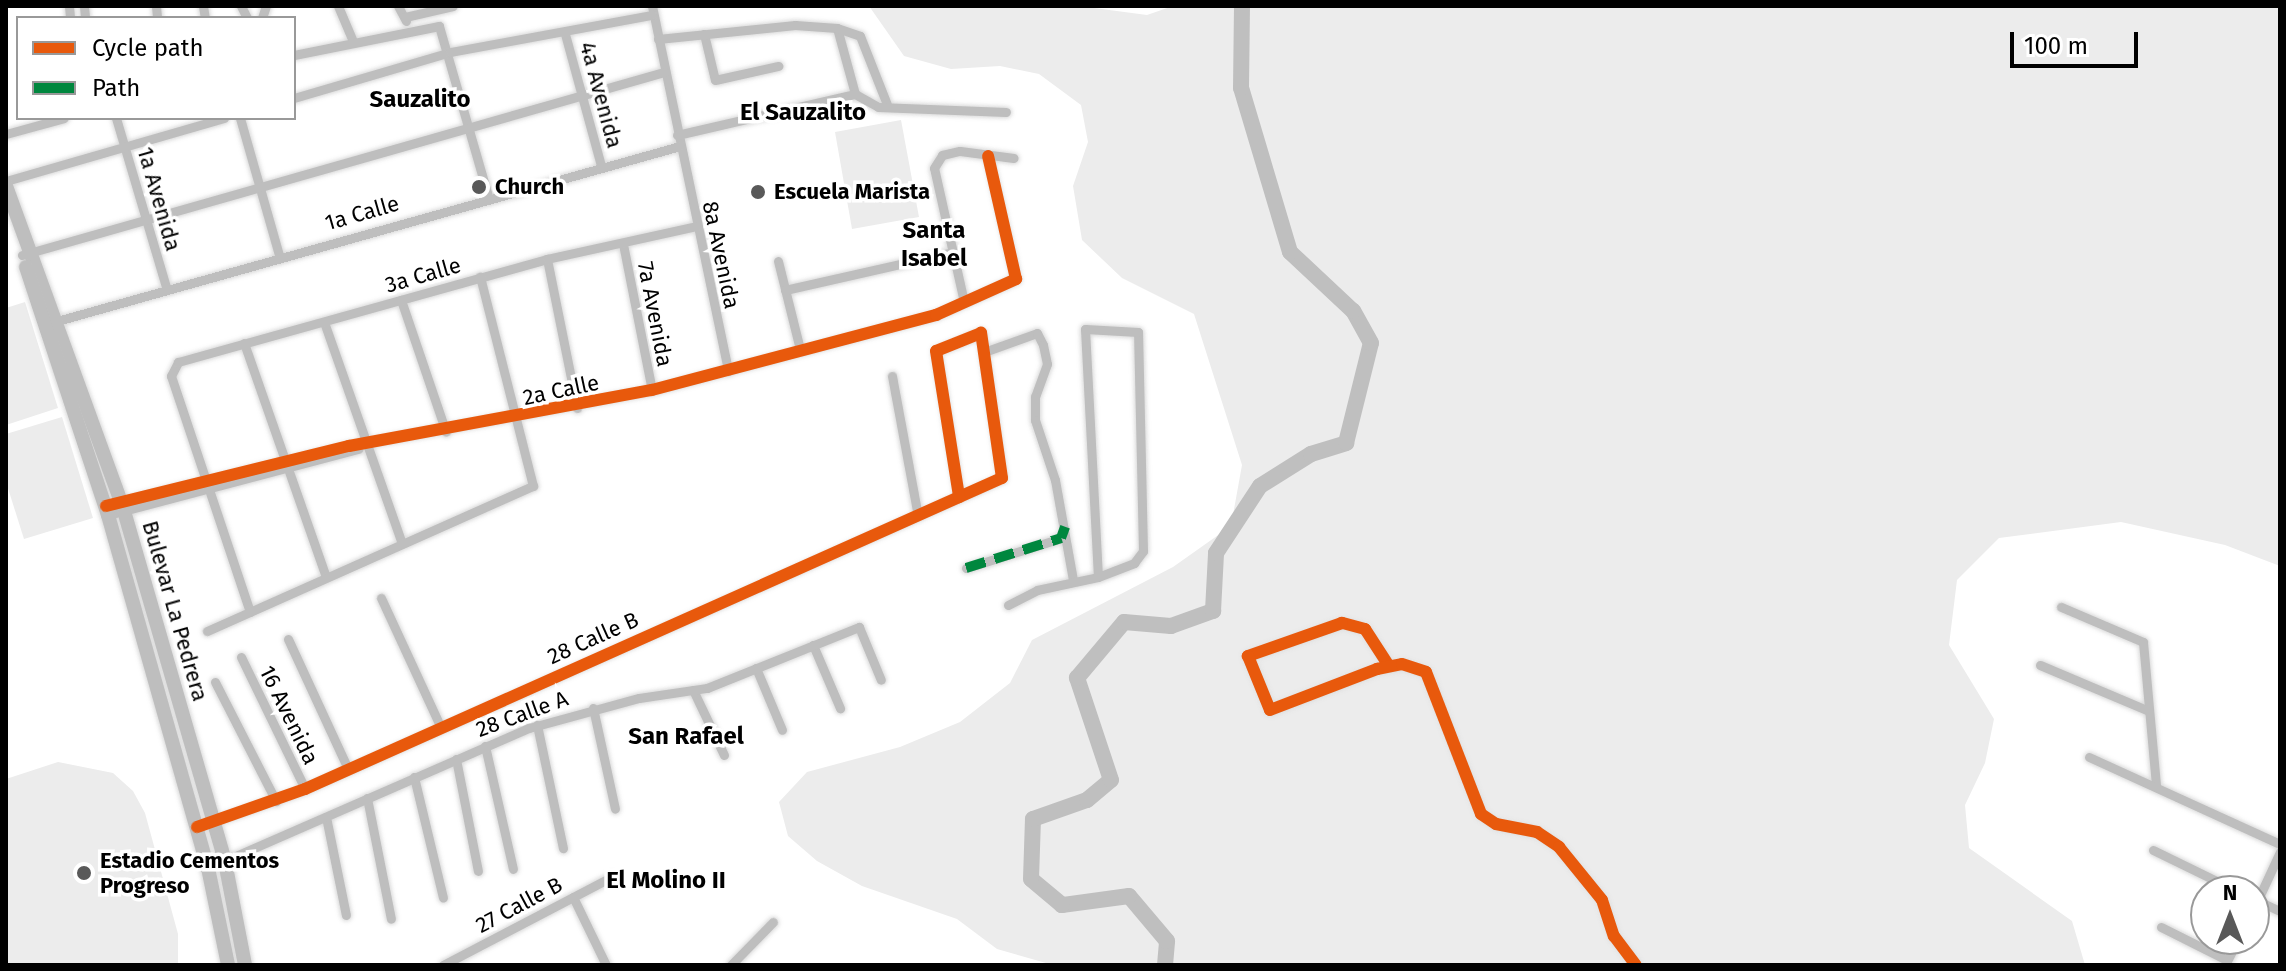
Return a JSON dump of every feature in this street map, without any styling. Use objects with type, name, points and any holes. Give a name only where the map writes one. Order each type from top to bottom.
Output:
[{"type":"main road","name":"Bulevar La Pedrera","points":[[6,184],[107,510],[208,868],[228,965]]},
{"type":"main road","name":"Bulevar La Pedrera","points":[[6,212],[57,321],[122,507],[225,862],[245,965]]},
{"type":"street","points":[[338,6],[353,41]]},
{"type":"street","points":[[398,6],[408,29]]},
{"type":"street","points":[[405,17],[453,6]]},
{"type":"street","points":[[296,97],[450,52],[565,34],[652,11]]},
{"type":"street","name":"8a Avenida","points":[[652,11],[728,371]]},
{"type":"street","points":[[296,55],[408,29],[439,26],[450,52],[488,196]]},
{"type":"street","points":[[658,39],[837,28],[860,36],[888,107]]},
{"type":"street","points":[[837,28],[855,94]]},
{"type":"street","name":"4a Avenida","points":[[565,34],[601,166]]},
{"type":"street","points":[[704,34],[714,80],[778,66]]},
{"type":"street","points":[[26,253],[145,220],[258,183],[664,72]]},
{"type":"street","points":[[677,135],[855,94],[888,107],[1006,112]]},
{"type":"street","points":[[6,134],[57,120]]},
{"type":"street","name":"1a Avenida","points":[[117,120],[167,290]]},
{"type":"street","points":[[6,184],[217,120]]},
{"type":"street","points":[[241,120],[279,255]]},
{"type":"street","name":"1a Calle","points":[[57,321],[488,196],[680,146]]},
{"type":"street","points":[[964,302],[934,168],[942,155],[1014,158]]},
{"type":"street","name":"2a Calle","points":[[107,510],[362,448],[577,408],[936,315],[1016,279],[988,156]]},
{"type":"street","name":"3a Calle","points":[[207,485],[171,376],[178,362],[547,259],[697,226]]},
{"type":"street","name":"7a Avenida","points":[[623,244],[652,390]]},
{"type":"street","points":[[785,290],[953,252]]},
{"type":"street","points":[[547,259],[577,408]]},
{"type":"street","points":[[778,261],[800,349]]},
{"type":"street","points":[[207,631],[533,486],[480,277]]},
{"type":"street","points":[[401,300],[446,432]]},
{"type":"street","points":[[324,322],[362,448],[402,544]]},
{"type":"street","points":[[1008,605],[1073,580],[1098,577],[1134,563],[1143,551],[1138,332],[1085,329],[1098,577]]},
{"type":"street","points":[[959,497],[936,351],[981,333],[984,352],[1037,333],[1047,364],[1035,397],[1035,420],[1065,527],[1073,580]]},
{"type":"street","points":[[244,343],[326,577]]},
{"type":"street","name":"28 Calle B","points":[[197,827],[305,789],[1002,478],[984,352]]},
{"type":"street","points":[[892,376],[918,516]]},
{"type":"street","points":[[207,485],[250,612]]},
{"type":"street","points":[[966,568],[1061,538],[1065,527]]},
{"type":"street","points":[[381,598],[441,728]]},
{"type":"street","points":[[2061,607],[2143,642],[2156,785]]},
{"type":"street","points":[[1389,666],[1365,629],[1342,623],[1248,656],[1270,710],[1389,666],[1418,667],[1434,681],[1481,814],[1496,824],[1537,832],[1559,847],[1602,900],[1614,936],[1636,965]]},
{"type":"street","name":"28 Calle A","points":[[208,868],[537,725],[593,708],[693,690],[859,627],[881,680]]},
{"type":"street","points":[[288,639],[348,769]]},
{"type":"street","points":[[813,645],[840,708]]},
{"type":"street","name":"16 Avenida","points":[[241,657],[305,789]]},
{"type":"street","points":[[2040,665],[2149,711]]},
{"type":"street","points":[[756,668],[782,730]]},
{"type":"street","points":[[215,682],[276,801]]},
{"type":"street","points":[[693,690],[724,755]]},
{"type":"street","points":[[593,708],[615,809]]},
{"type":"street","points":[[537,725],[563,848]]},
{"type":"street","points":[[485,746],[513,869]]},
{"type":"street","points":[[2089,757],[2280,844]]},
{"type":"street","points":[[456,759],[478,871]]},
{"type":"street","points":[[414,777],[443,898]]},
{"type":"street","points":[[367,798],[391,919]]},
{"type":"street","points":[[326,817],[346,915]]},
{"type":"street","points":[[2153,850],[2204,875]]},
{"type":"street","points":[[2269,875],[2280,852]]},
{"type":"street","name":"27 Calle B","points":[[443,965],[611,877]]},
{"type":"street","points":[[573,897],[606,965]]},
{"type":"street","points":[[731,965],[773,922]]},
{"type":"street","points":[[2161,927],[2226,962]]},
{"type":"shaded area","points":[[869,6],[1079,6],[1147,15],[1173,6],[2280,6],[2280,566],[2225,545],[2121,522],[1999,538],[1957,580],[1949,645],[1994,719],[1985,763],[1965,805],[1969,848],[2072,921],[2085,965],[1053,965],[997,949],[957,919],[862,886],[817,861],[788,836],[779,802],[807,772],[900,747],[960,722],[1010,683],[1032,640],[1173,567],[1231,526],[1242,465],[1194,314],[1122,278],[1082,240],[1073,186],[1088,142],[1081,105],[1039,74],[1000,66],[951,69],[904,56]]},
{"type":"shaded area","points":[[901,120],[919,217],[852,229],[835,132]]},
{"type":"shaded area","points":[[25,302],[58,408],[6,425],[6,308]]},
{"type":"shaded area","points":[[62,417],[93,518],[24,539],[6,482],[6,434]]},
{"type":"shaded area","name":"Estadio Cementos Progreso","points":[[58,762],[113,773],[133,791],[145,813],[178,934],[178,965],[6,965],[6,779]]},
{"type":"waterway","points":[[1165,965],[1167,941],[1129,896],[1062,905],[1031,879],[1033,819],[1087,800],[1111,780],[1077,678],[1124,622],[1171,626],[1213,611],[1216,553],[1260,486],[1311,454],[1346,443],[1371,343],[1353,311],[1290,252],[1241,88],[1242,6]]},
{"type":"marked path","points":[[966,568],[1061,538],[1065,527]]},
{"type":"cycle path","points":[[106,506],[349,446],[652,390],[936,315],[1016,279],[988,156]]},
{"type":"cycle path","points":[[197,827],[305,789],[1002,478],[981,333],[936,351],[959,497]]},
{"type":"cycle path","points":[[1389,666],[1365,629],[1342,623],[1248,656],[1270,710],[1377,669],[1402,664],[1426,672],[1481,814],[1496,824],[1537,832],[1559,847],[1602,900],[1614,936],[1636,965]]},
{"type":"place","name":"Church","points":[[479,187]]},
{"type":"place","name":"Escuela Marista","points":[[758,192]]},
{"type":"place","name":"Estadio Cementos Progreso","points":[[84,873]]},
{"type":"district","name":"Sauzalito","points":[[420,100]]},
{"type":"district","name":"El Sauzalito","points":[[803,113]]},
{"type":"district","name":"Santa Isabel","points":[[934,245]]},
{"type":"district","name":"San Rafael","points":[[686,737]]},
{"type":"district","name":"El Molino II","points":[[666,881]]}]
